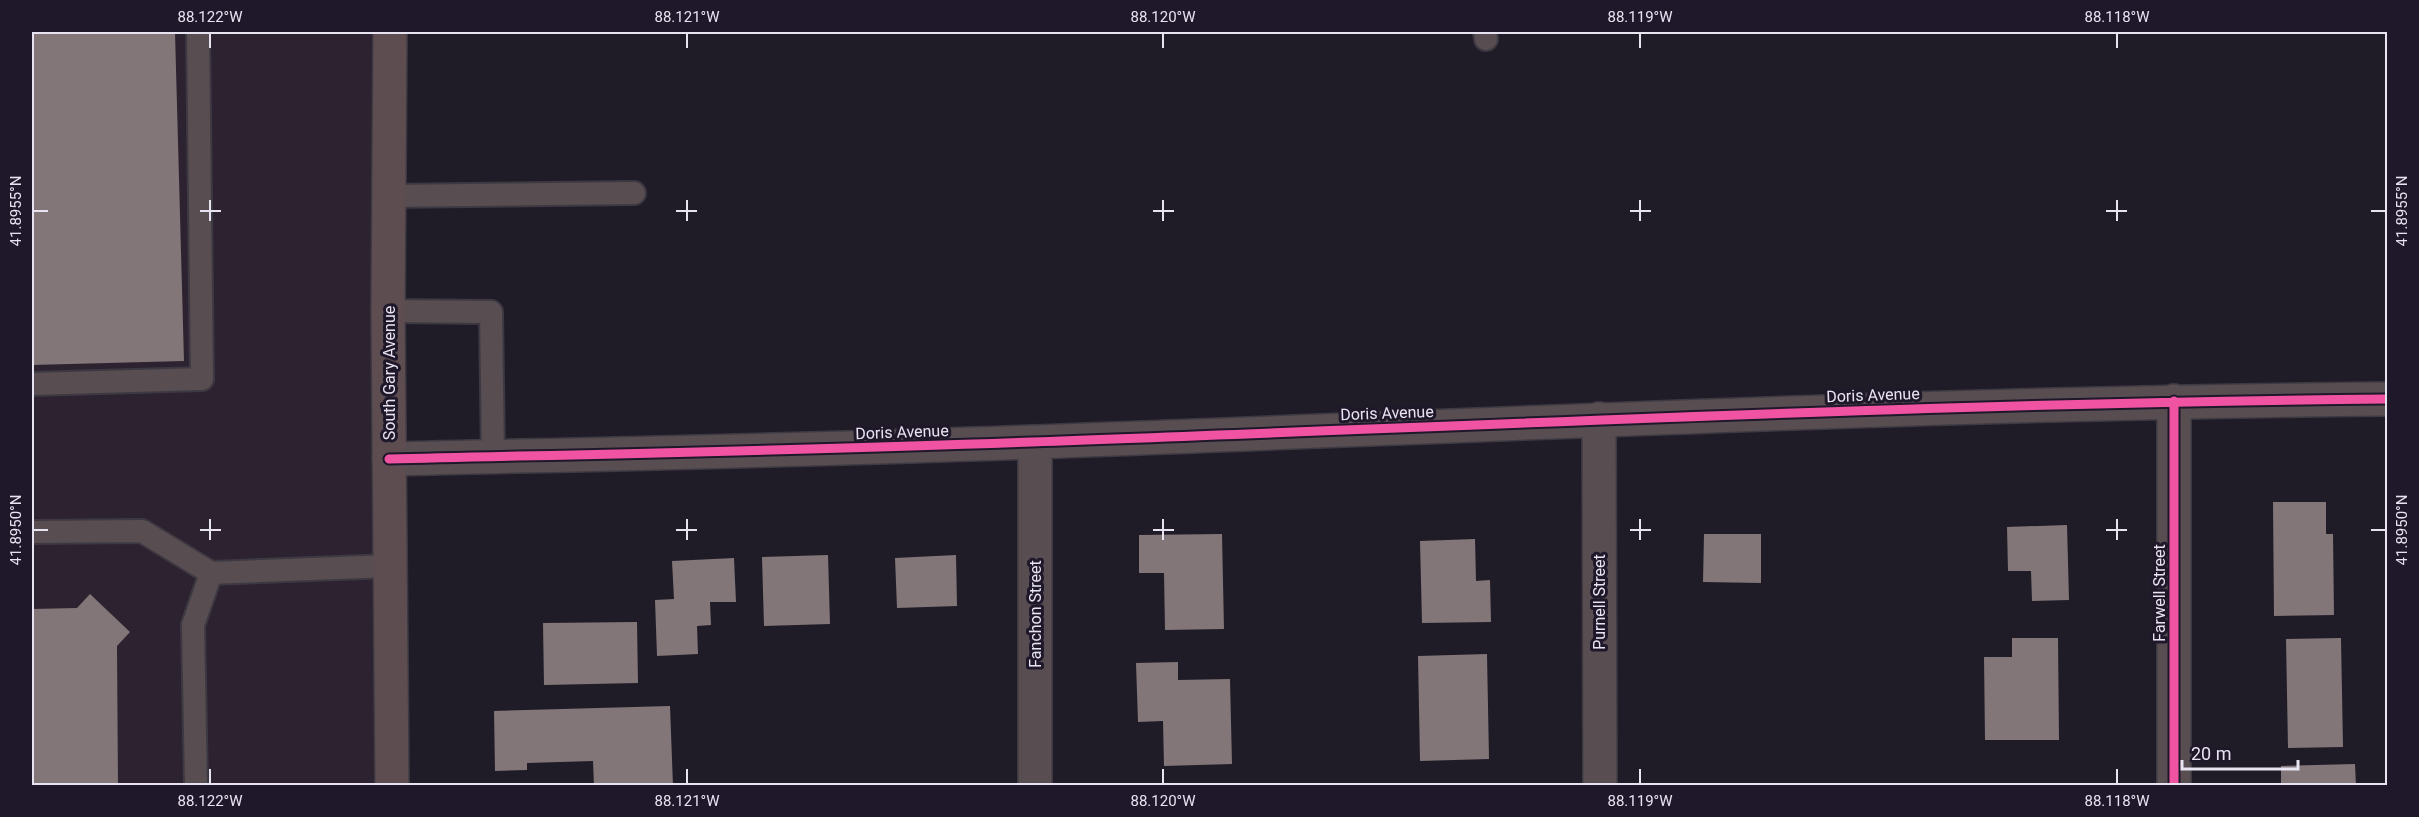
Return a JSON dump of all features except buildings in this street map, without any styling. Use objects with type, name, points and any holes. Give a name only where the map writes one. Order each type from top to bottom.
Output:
[{"type":"main road","name":"South Gary Avenue","points":[[390,32],[388,311],[392,786]]},
{"type":"street","name":"Doris Avenue","points":[[389,459],[754,452],[1599,419],[2174,401],[2388,399]]},
{"type":"street","name":"Farwell Street","points":[[2174,401],[2174,786]]},
{"type":"street","name":"Purnell Street","points":[[1599,419],[1600,786]]},
{"type":"street","name":"Fanchon Street","points":[[1035,442],[1035,786]]},
{"type":"lane","points":[[32,384],[202,378],[198,32]]},
{"type":"lane","points":[[388,196],[634,193]]},
{"type":"lane","points":[[388,311],[491,312],[493,457]]},
{"type":"lane","points":[[32,532],[142,531],[211,573],[389,566]]},
{"type":"lane","points":[[196,786],[193,625],[211,573]]},
{"type":"shaded area","points":[[32,32],[373,32],[383,785],[32,785]]},
{"type":"cycle path","points":[[389,459],[951,445],[1879,410],[2388,399]]},
{"type":"cycle path","points":[[2174,401],[2174,786]]}]
